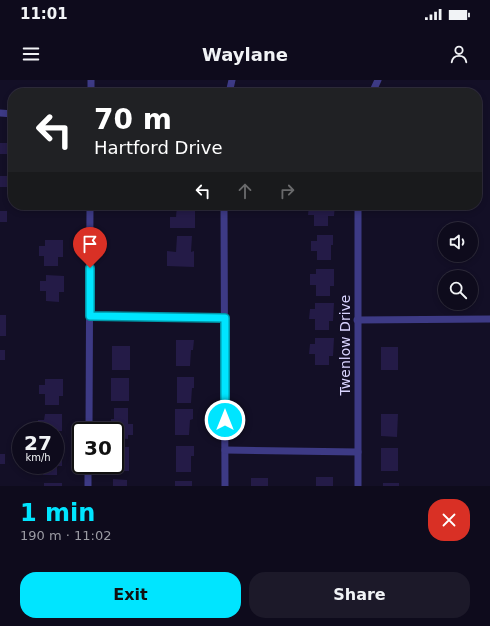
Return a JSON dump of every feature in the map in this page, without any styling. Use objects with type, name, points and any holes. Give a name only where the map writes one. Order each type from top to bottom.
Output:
[{"type":"street","points":[[89,422],[90,210]]},
{"type":"street","points":[[224,210],[224,486]]},
{"type":"street","name":"Twenlow Drive","points":[[358,210],[358,486]]},
{"type":"street","points":[[90,316],[225,318]]},
{"type":"street","points":[[357,320],[490,319]]},
{"type":"street","points":[[225,450],[358,452]]},
{"type":"street","points":[[88,474],[88,486]]},
{"type":"building","points":[[0,143],[7,143],[7,154],[0,154]]},
{"type":"building","points":[[0,176],[7,176],[7,187],[0,187]]},
{"type":"building","points":[[177,210],[195,211],[195,228],[170,228],[170,217],[176,217]]},
{"type":"building","points":[[308,210],[335,210],[334,216],[328,216],[328,226],[314,226],[314,215],[308,215]]},
{"type":"building","points":[[0,211],[7,211],[7,222],[0,222]]},
{"type":"building","points":[[317,235],[333,235],[331,260],[317,260],[317,251],[311,251],[311,241],[317,241]]},
{"type":"building","points":[[177,236],[192,236],[191,252],[194,251],[194,267],[167,266],[167,251],[176,252]]},
{"type":"building","points":[[45,240],[63,240],[63,257],[58,257],[58,266],[44,266],[44,256],[39,256],[39,246],[45,246]]},
{"type":"building","points":[[316,269],[334,269],[334,286],[330,286],[330,296],[316,296],[316,285],[310,285],[310,274],[316,274]]},
{"type":"building","points":[[46,275],[64,276],[64,292],[59,292],[59,302],[46,301],[46,291],[40,291],[40,281],[46,281]]},
{"type":"building","points":[[315,303],[334,303],[333,321],[329,321],[329,330],[315,330],[315,319],[309,319],[310,309],[315,309]]},
{"type":"building","points":[[0,315],[6,315],[6,336],[0,336]]},
{"type":"building","points":[[315,338],[334,338],[333,356],[329,356],[329,365],[315,365],[315,354],[309,354],[310,344],[315,344]]},
{"type":"building","points":[[176,340],[194,340],[193,350],[191,350],[190,366],[176,366]]},
{"type":"building","points":[[112,346],[130,346],[130,370],[112,370]]},
{"type":"building","points":[[381,347],[398,347],[398,370],[381,370]]},
{"type":"building","points":[[0,350],[5,350],[5,360],[0,360]]},
{"type":"building","points":[[177,377],[194,377],[194,388],[192,388],[191,403],[177,403]]},
{"type":"building","points":[[111,378],[129,378],[129,401],[111,401]]},
{"type":"building","points":[[45,379],[63,379],[63,396],[59,396],[59,405],[45,405],[45,394],[39,394],[39,385],[45,385]]},
{"type":"building","points":[[114,408],[128,408],[128,424],[133,424],[133,435],[128,435],[128,439],[124,439],[124,422],[111,422],[111,419],[114,419]]},
{"type":"building","points":[[175,409],[193,409],[193,419],[190,420],[189,435],[175,435]]},
{"type":"building","points":[[45,414],[62,414],[62,422],[38,422],[38,420],[44,420]]},
{"type":"building","points":[[381,414],[398,414],[397,437],[381,436]]},
{"type":"building","points":[[176,446],[194,446],[194,456],[191,456],[191,472],[176,472]]},
{"type":"building","points":[[124,447],[129,447],[129,471],[124,471]]},
{"type":"building","points":[[381,448],[398,448],[398,471],[381,471]]},
{"type":"building","points":[[0,454],[5,454],[5,464],[0,464]]},
{"type":"building","points":[[43,474],[57,474],[57,475]]},
{"type":"building","points":[[316,477],[333,477],[333,486],[316,486]]},
{"type":"building","points":[[251,478],[268,478],[268,486],[251,486]]},
{"type":"building","points":[[113,479],[127,480],[127,486],[113,486]]},
{"type":"building","points":[[175,481],[192,481],[192,486],[175,486]]},
{"type":"building","points":[[44,483],[62,483],[62,486],[44,486]]},
{"type":"building","points":[[383,483],[399,483],[399,486],[383,486]]},
{"type":"route","points":[[90,268],[90,316],[225,318],[225,420]]}]
